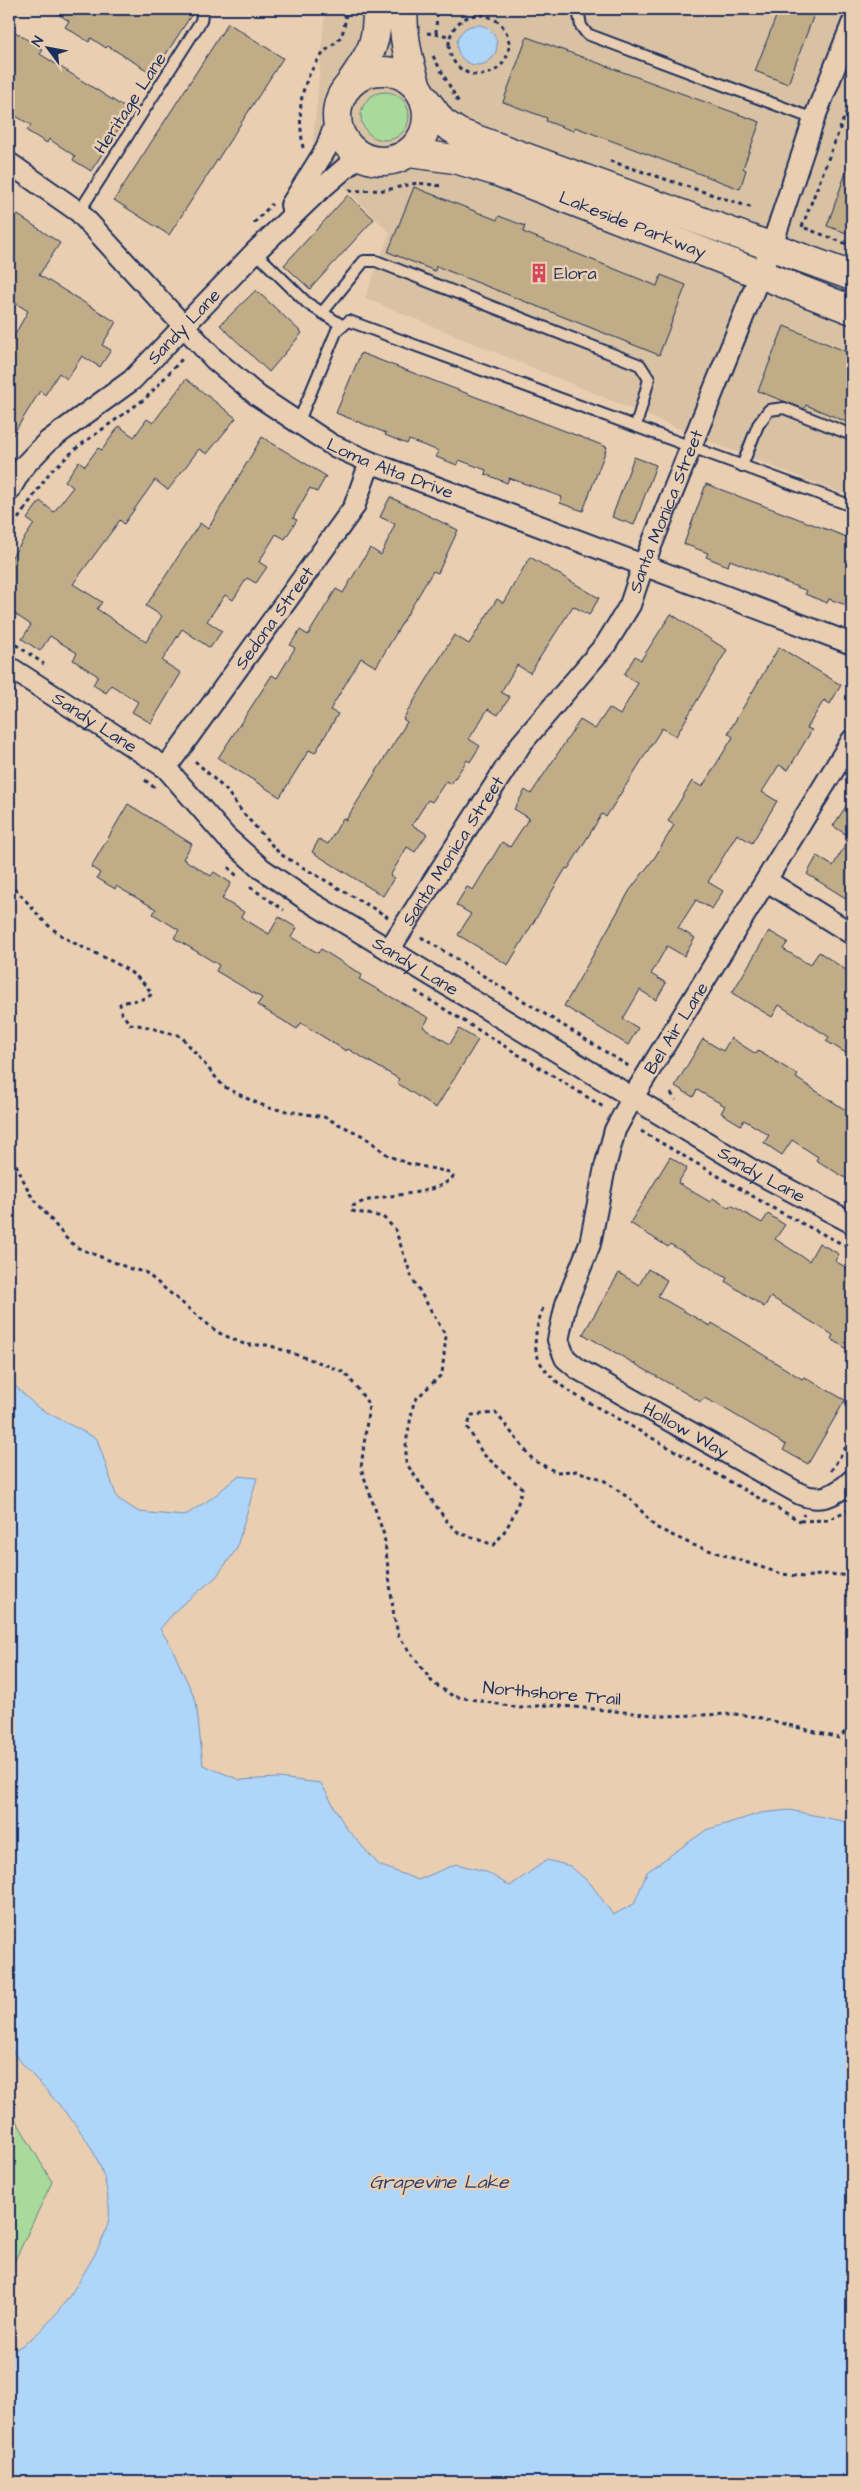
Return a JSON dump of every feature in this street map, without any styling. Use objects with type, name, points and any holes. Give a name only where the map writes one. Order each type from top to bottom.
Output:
[{"type":"street","points":[[351,82],[365,73],[380,70],[396,72],[406,76],[421,93],[428,115],[423,135],[409,152],[395,160],[380,162],[359,156],[347,146],[336,121],[338,104],[351,82],[371,50],[377,36],[377,9]]},
{"type":"street","name":"Lakeside Parkway","points":[[403,9],[403,33],[408,61],[421,93],[442,122],[459,134],[772,245],[852,276]]},
{"type":"street","name":"Santa Monica Street","points":[[389,950],[520,744],[606,644],[630,605],[643,566],[772,245],[814,119],[852,24]]},
{"type":"street","name":"Sandy Lane","points":[[262,245],[312,174],[326,149],[336,121]]},
{"type":"street","name":"Lakeside Parkway","points":[[409,152],[455,159],[498,172],[852,310]]},
{"type":"street","name":"Sandy Lane","points":[[14,497],[23,467],[47,442],[132,380],[262,245],[359,156]]},
{"type":"street","name":"Loma Alta Drive","points":[[9,163],[79,212],[214,359],[258,396],[332,444],[370,462],[852,644]]},
{"type":"street","name":"Sedona Street","points":[[166,768],[354,507],[370,462]]},
{"type":"street","name":"Sandy Lane","points":[[9,667],[166,768],[226,837],[262,869],[389,950],[752,1170],[852,1223]]},
{"type":"street","name":"Bel Air Lane","points":[[558,1340],[566,1304],[590,1244],[605,1167],[626,1092],[767,881],[852,740]]},
{"type":"street","points":[[767,881],[852,934]]},
{"type":"street","name":"Hollow Way","points":[[558,1340],[565,1358],[578,1369],[800,1494],[820,1497]]},
{"type":"street","points":[[820,1497],[840,1491],[852,1480]]},
{"type":"lane","name":"Heritage Lane","points":[[79,212],[201,22],[203,9]]},
{"type":"lane","points":[[578,9],[581,26],[587,34],[814,119]]},
{"type":"lane","points":[[262,245],[307,303],[343,326]]},
{"type":"lane","points":[[322,313],[364,261],[376,261],[640,365],[649,379],[636,426]]},
{"type":"lane","points":[[298,423],[337,330],[349,321],[852,506]]},
{"type":"lane","points":[[742,466],[758,425],[769,410],[784,408],[852,435]]},
{"type":"path","points":[[304,158],[298,112],[306,84],[316,62],[340,40],[345,30],[346,9]]},
{"type":"path","points":[[436,33],[437,9]]},
{"type":"path","points":[[468,16],[489,16],[498,20],[507,33],[510,48],[507,57],[494,71],[474,75],[465,72],[452,58],[449,48],[450,36],[460,21],[468,16]]},
{"type":"path","points":[[429,42],[427,33],[436,33],[438,36],[450,36]]},
{"type":"path","points":[[431,51],[461,107]]},
{"type":"path","points":[[852,97],[804,227],[852,246]]},
{"type":"path","points":[[606,160],[753,208]]},
{"type":"path","points":[[345,190],[386,190],[417,183],[443,186]]},
{"type":"path","points":[[249,228],[275,200]]},
{"type":"path","points":[[9,532],[50,472],[79,446],[146,398],[182,359]]},
{"type":"path","points":[[14,497],[24,510]]},
{"type":"path","points":[[9,640],[49,667]]},
{"type":"path","points":[[179,750],[199,764],[226,790],[243,813],[280,854],[404,926],[631,1068],[626,1092],[604,1112]]},
{"type":"path","points":[[9,883],[24,896],[52,929],[71,942],[121,966],[147,987],[152,994],[146,999],[127,1001],[120,1004],[122,1014],[130,1024],[181,1036],[223,1086],[269,1108],[324,1117],[365,1137],[389,1156],[406,1163],[449,1172],[453,1177],[448,1182],[410,1193],[364,1200],[353,1206],[352,1211],[383,1217],[395,1229],[412,1278],[446,1336],[442,1374],[414,1401],[406,1443],[406,1463],[424,1488],[435,1508],[459,1533],[494,1545],[509,1527],[518,1506],[522,1488],[483,1454],[467,1427],[472,1415],[496,1413],[533,1460],[556,1472],[576,1471],[602,1479],[633,1501],[655,1527],[693,1545],[782,1574],[803,1577],[827,1574],[852,1576]]},
{"type":"path","name":"Northshore Trail","points":[[9,1150],[30,1194],[66,1238],[76,1247],[131,1269],[145,1272],[217,1332],[246,1344],[268,1345],[324,1364],[345,1373],[358,1389],[369,1406],[360,1468],[384,1535],[394,1617],[399,1637],[433,1683],[454,1696],[520,1708],[545,1706],[574,1707],[664,1716],[734,1714],[757,1717],[839,1738],[852,1725]]},
{"type":"path","points":[[544,1305],[535,1332],[535,1346],[540,1361],[551,1379],[570,1392],[800,1521],[820,1497],[852,1437]]},
{"type":"shaded area","points":[[218,9],[852,9],[852,497],[721,446],[365,298],[390,233],[312,154],[325,14]]},
{"type":"green space","points":[[385,92],[394,94],[402,99],[407,107],[409,116],[407,125],[402,133],[394,138],[385,140],[376,138],[368,133],[363,125],[361,116],[363,107],[368,99],[376,94]]},
{"type":"green space","points":[[9,2108],[52,2182],[9,2273]]},
{"type":"water","points":[[473,25],[481,25],[488,28],[494,34],[497,45],[494,56],[488,62],[481,65],[473,65],[466,62],[460,56],[457,49],[457,41],[460,34],[466,28]]},
{"type":"water","name":"Grapevine Lake","points":[[9,1380],[37,1407],[97,1439],[117,1498],[139,1512],[184,1516],[212,1498],[238,1476],[257,1478],[236,1550],[215,1578],[178,1608],[160,1629],[171,1646],[196,1701],[203,1765],[240,1780],[278,1778],[321,1783],[346,1828],[379,1865],[418,1880],[456,1864],[485,1871],[510,1886],[547,1860],[570,1866],[591,1884],[613,1915],[634,1904],[647,1872],[706,1830],[761,1813],[789,1810],[852,1823],[852,2482],[9,2482],[9,2353],[30,2340],[49,2322],[73,2291],[104,2236],[109,2219],[109,2205],[104,2178],[96,2157],[84,2137],[9,2047]]},
{"type":"building","points":[[50,9],[183,9],[192,14],[153,74],[108,46],[106,48],[91,38],[89,42],[65,27],[69,21]]},
{"type":"building","points":[[779,9],[816,9],[788,84],[755,71]]},
{"type":"building","points":[[228,23],[283,58],[169,235],[114,200]]},
{"type":"building","points":[[9,28],[43,50],[40,54],[130,111],[91,171],[73,160],[75,156],[49,139],[47,143],[27,131],[31,125],[9,112]]},
{"type":"building","points":[[527,37],[760,122],[743,168],[746,170],[740,189],[575,127],[573,131],[546,121],[547,118],[503,102]]},
{"type":"building","points":[[850,161],[852,161],[852,235],[827,226]]},
{"type":"building","name":"Elora","points":[[414,187],[497,220],[499,216],[525,226],[523,232],[657,286],[661,275],[686,285],[659,355],[436,266],[435,271],[388,252]]},
{"type":"building","points":[[348,195],[374,219],[310,289],[284,265]]},
{"type":"building","points":[[9,209],[60,243],[39,275],[116,322],[102,345],[111,350],[100,367],[82,356],[67,379],[59,373],[45,395],[40,391],[9,441],[9,345],[28,311],[9,299]]},
{"type":"building","points":[[256,290],[302,333],[269,372],[220,325]]},
{"type":"building","points":[[784,326],[852,354],[852,424],[806,405],[804,409],[758,391]]},
{"type":"building","points":[[361,353],[607,447],[583,511],[560,503],[562,497],[509,478],[507,483],[485,474],[486,470],[459,460],[457,465],[436,457],[439,451],[409,440],[407,444],[385,435],[386,433],[336,413]]},
{"type":"building","points":[[186,379],[236,418],[207,454],[199,449],[168,490],[155,480],[124,524],[120,520],[73,584],[102,602],[97,609],[146,642],[162,616],[146,606],[200,523],[208,529],[262,437],[326,476],[317,492],[310,488],[293,518],[297,520],[285,539],[276,534],[259,562],[267,567],[256,583],[247,578],[233,600],[225,595],[207,621],[222,631],[210,648],[182,629],[162,661],[181,673],[151,723],[132,712],[138,702],[111,685],[106,693],[93,685],[98,676],[73,660],[77,653],[50,636],[40,651],[22,639],[31,625],[9,610],[9,561],[34,524],[27,519],[40,501],[54,512],[73,487],[65,481],[79,461],[85,466],[98,448],[102,450],[119,426],[134,437],[147,419],[153,423]]},
{"type":"building","points":[[634,457],[656,465],[634,525],[612,517]]},
{"type":"building","points":[[706,484],[852,539],[852,607],[829,599],[827,603],[805,594],[807,591],[730,560],[728,566],[706,557],[708,553],[684,544]]},
{"type":"building","points":[[390,497],[458,530],[438,573],[433,571],[376,667],[361,658],[330,710],[338,714],[315,753],[309,750],[280,797],[218,758],[272,675],[277,678],[295,648],[290,645],[300,630],[308,635],[336,589],[343,593],[370,548],[381,555],[395,524],[380,517]]},
{"type":"building","points":[[530,557],[599,598],[589,615],[573,606],[530,673],[517,665],[501,692],[510,697],[498,715],[488,709],[469,739],[480,746],[470,762],[467,760],[451,784],[446,781],[432,802],[428,800],[412,825],[427,834],[415,852],[407,847],[390,876],[394,878],[383,896],[312,852],[319,839],[328,844],[343,818],[346,820],[407,722],[403,719],[454,635],[469,644],[497,599],[503,603]]},
{"type":"building","points":[[671,614],[727,650],[676,736],[662,728],[606,817],[602,814],[568,869],[566,868],[508,965],[458,935],[471,914],[456,905],[467,887],[473,890],[502,842],[510,847],[529,818],[514,809],[525,790],[531,794],[580,720],[595,729],[609,708],[620,715],[638,683],[624,675],[635,656],[641,660]]},
{"type":"building","points":[[779,647],[841,685],[830,704],[824,700],[807,728],[812,730],[788,770],[779,765],[762,792],[777,801],[752,843],[737,834],[708,882],[723,891],[712,909],[696,900],[678,928],[695,938],[684,956],[667,946],[651,974],[666,983],[656,1000],[640,990],[623,1019],[638,1028],[628,1045],[564,1006],[630,890],[655,857],[674,825],[668,821],[692,781],[702,787],[733,737],[728,733]]},
{"type":"building","points":[[852,797],[852,902],[807,874],[817,856],[833,866],[850,837],[833,826]]},
{"type":"building","points":[[128,804],[192,844],[183,859],[211,876],[214,872],[231,883],[222,899],[244,912],[241,917],[269,934],[279,917],[297,928],[291,937],[318,953],[321,949],[362,975],[359,979],[429,1018],[423,1027],[450,1044],[459,1029],[478,1040],[436,1108],[397,1083],[399,1079],[348,1049],[346,1051],[301,1023],[297,1029],[257,1005],[262,998],[216,971],[219,965],[174,938],[179,930],[153,914],[156,909],[116,886],[115,889],[97,878],[100,873],[91,867]]},
{"type":"building","points":[[769,931],[788,942],[783,949],[810,965],[819,952],[852,974],[852,1042],[846,1053],[826,1041],[829,1037],[779,1005],[772,1017],[732,993]]},
{"type":"building","points":[[731,1038],[756,1054],[758,1051],[798,1075],[796,1078],[852,1114],[852,1182],[816,1160],[818,1157],[792,1140],[782,1155],[764,1143],[769,1135],[744,1120],[741,1125],[721,1113],[725,1106],[697,1090],[693,1097],[675,1086],[703,1039],[723,1051]]},
{"type":"building","points":[[670,1157],[687,1168],[678,1183],[710,1202],[713,1198],[729,1208],[731,1205],[762,1223],[768,1214],[785,1225],[775,1239],[809,1261],[819,1243],[839,1254],[835,1261],[852,1271],[852,1352],[831,1339],[833,1335],[771,1297],[764,1307],[725,1281],[727,1278],[670,1244],[668,1247],[630,1223]]},
{"type":"building","points":[[648,1269],[667,1280],[658,1296],[710,1326],[712,1323],[802,1379],[804,1377],[845,1400],[808,1464],[783,1450],[786,1445],[720,1406],[704,1398],[701,1402],[583,1334],[619,1273],[639,1285]]},
{"type":"place","name":"Elora","points":[[539,273]]}]
